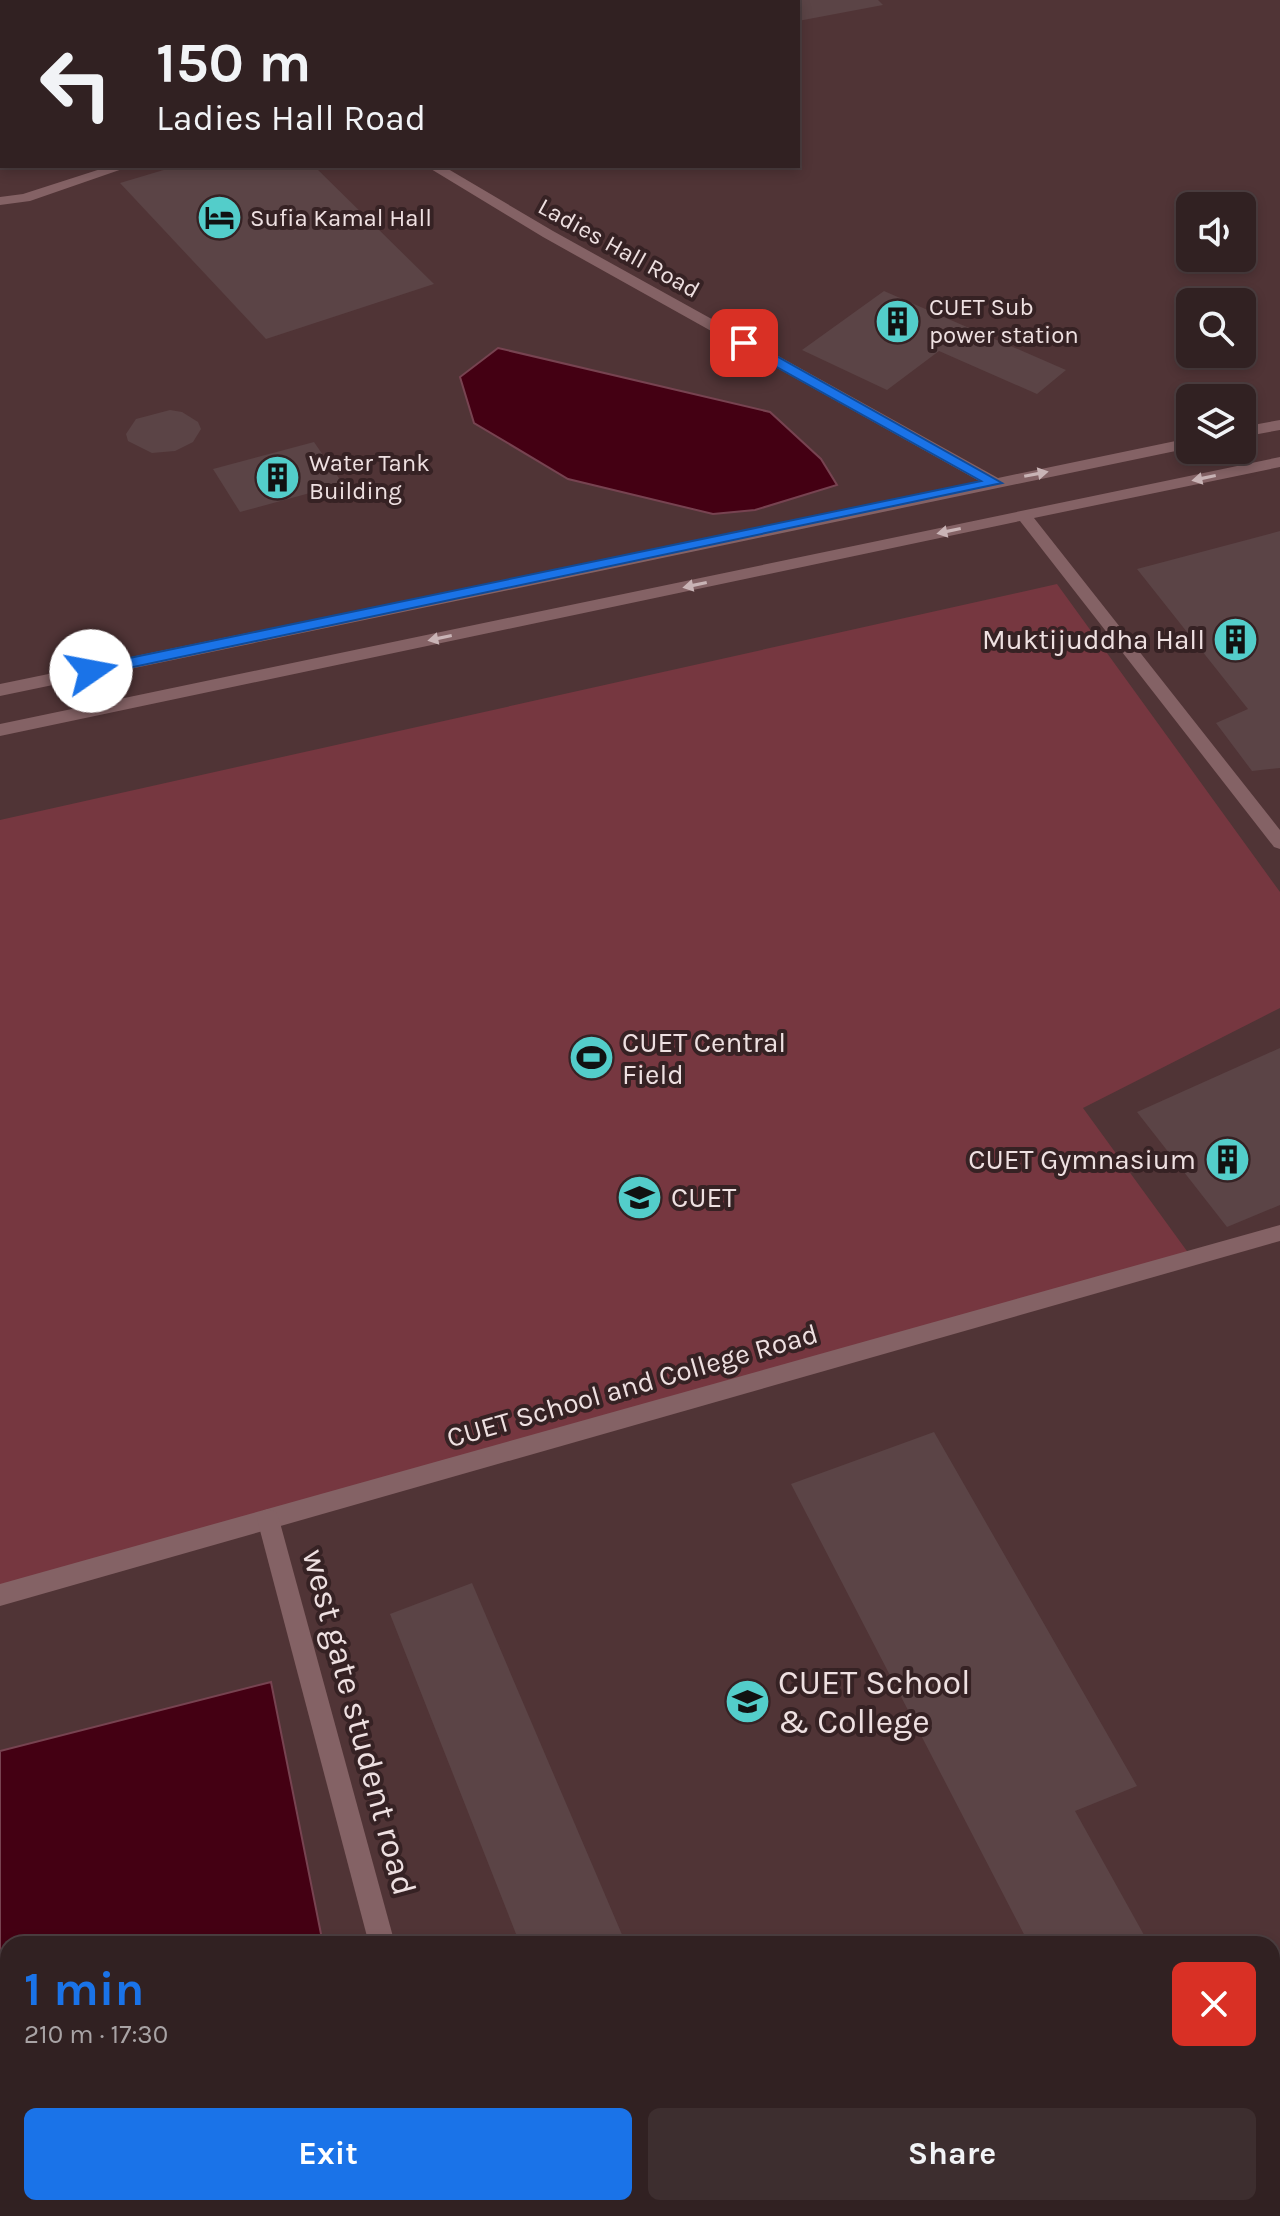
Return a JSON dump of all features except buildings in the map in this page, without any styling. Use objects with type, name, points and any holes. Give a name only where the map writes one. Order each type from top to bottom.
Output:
[{"type":"street","points":[[0,201],[25,198],[118,168]]},
{"type":"street","name":"Ladies Hall Road","points":[[436,168],[548,234],[995,483]]},
{"type":"street","points":[[1256,429],[1280,425]]},
{"type":"street","points":[[0,690],[1176,446]]},
{"type":"street","points":[[0,730],[1280,462]]},
{"type":"street","points":[[1024,516],[1280,843]]},
{"type":"street","name":"CUET School and College Road","points":[[0,1595],[1280,1233]]},
{"type":"street","name":"west gate student road","points":[[268,1519],[380,1936]]},
{"type":"shaded area","name":"CUET","points":[[800,0],[1280,0],[1280,1936],[0,1936],[0,168],[800,168]]},
{"type":"shaded area","points":[[498,348],[770,412],[821,459],[837,485],[755,510],[713,514],[568,479],[474,423],[460,377]]},
{"type":"shaded area","name":"CUET Central Field","points":[[1057,584],[1280,892],[1280,1008],[1083,1108],[1192,1258],[0,1585],[0,820]]},
{"type":"shaded area","points":[[271,1682],[321,1936],[0,1936],[0,1751]]},
{"type":"place","name":"Sufia Kamal Hall","points":[[219,218]]},
{"type":"place","name":"CUET Sub power station","points":[[898,321]]},
{"type":"place","name":"Water Tank Building","points":[[278,477]]},
{"type":"place","name":"Muktijuddha Hall","points":[[1236,639]]},
{"type":"place","name":"CUET Central Field","points":[[591,1058]]},
{"type":"place","name":"CUET Gymnasium","points":[[1227,1159]]},
{"type":"place","name":"CUET","points":[[640,1197]]},
{"type":"place","name":"CUET School & College","points":[[747,1702]]},
{"type":"route","points":[[91,671],[995,483],[744,343]]}]
